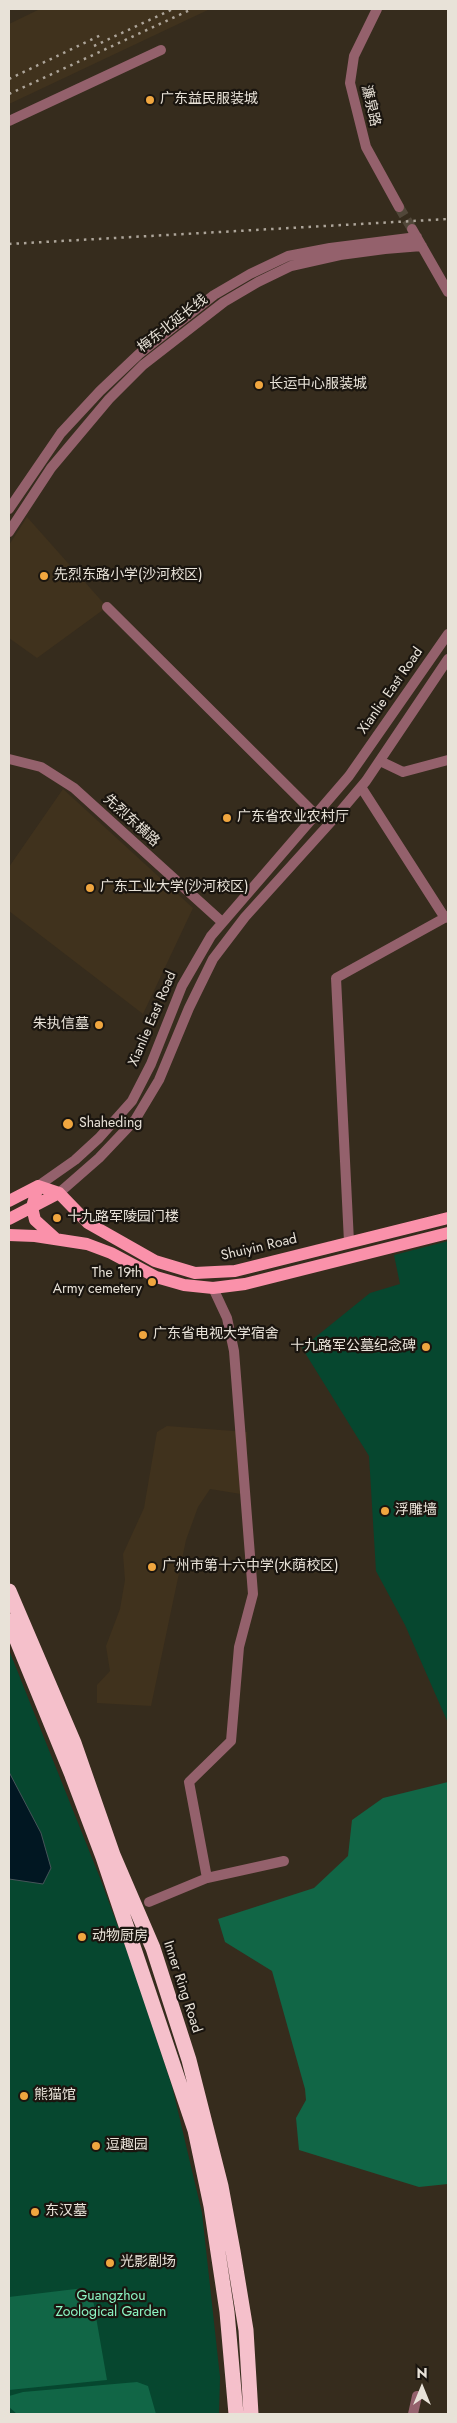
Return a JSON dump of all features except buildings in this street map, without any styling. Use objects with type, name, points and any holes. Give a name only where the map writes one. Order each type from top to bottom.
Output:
[{"type":"highway","name":"Inner Ring Road","points":[[9,1591],[74,1743],[113,1855],[153,1948],[189,2060],[221,2186],[233,2251],[246,2330],[251,2414]]},
{"type":"highway","points":[[9,1621],[100,1848],[195,2130],[212,2214],[227,2312],[236,2414]]},
{"type":"highway","points":[[227,2414],[230,2355]]},
{"type":"main road","name":"Shuiyin Road","points":[[38,1186],[58,1193],[88,1223],[155,1261],[195,1273],[235,1271],[448,1218]]},
{"type":"main road","name":"Xianlie East Road","points":[[9,1201],[38,1186]]},
{"type":"main road","points":[[38,1186],[32,1207],[38,1224],[56,1239]]},
{"type":"main road","name":"Xianlie East Road","points":[[9,1219],[58,1193]]},
{"type":"main road","points":[[9,1235],[56,1239],[98,1248],[169,1282],[213,1288],[245,1284],[448,1233]]},
{"type":"street","name":"濂泉路","points":[[377,9],[354,56],[350,83],[366,147],[398,207]]},
{"type":"street","points":[[9,121],[161,50]]},
{"type":"street","name":"梅东北延长线","points":[[9,508],[61,433],[100,391],[139,354],[214,295],[250,274],[290,261],[349,254],[417,238],[448,292]]},
{"type":"street","name":"梅东北延长线","points":[[9,532],[51,468],[109,399],[154,356],[224,302],[290,261]]},
{"type":"street","points":[[139,354],[154,356]]},
{"type":"street","points":[[107,607],[316,815]]},
{"type":"street","name":"Xianlie East Road","points":[[38,1186],[75,1160],[99,1138],[132,1101],[147,1072],[171,1009],[190,970],[222,922],[316,815],[362,759],[448,634]]},
{"type":"street","name":"Xianlie East Road","points":[[58,1193],[94,1163],[135,1120],[159,1080],[193,999],[213,959],[258,902],[361,787],[448,659]]},
{"type":"street","name":"先烈东横路","points":[[9,759],[41,767],[74,788],[222,922]]},
{"type":"street","points":[[380,761],[402,772],[448,760]]},
{"type":"street","points":[[349,1242],[336,978],[446,917],[361,787]]},
{"type":"street","points":[[326,803],[339,813]]},
{"type":"street","points":[[207,1878],[188,1782],[231,1741],[239,1647],[254,1594],[234,1351],[227,1318],[213,1288]]},
{"type":"street","points":[[149,1902],[207,1878],[284,1861]]},
{"type":"street","points":[[413,2414],[417,2396]]},
{"type":"shaded area","points":[[40,9],[210,9],[9,104],[9,24]]},
{"type":"shaded area","name":"先烈东路小学(沙河校区)","points":[[27,517],[107,607],[37,658],[9,638],[9,545]]},
{"type":"shaded area","name":"广东工业大学(沙河校区)","points":[[63,789],[193,908],[143,1014],[9,911],[9,867]]},
{"type":"shaded area","name":"广州市第十六中学(水荫校区)","points":[[167,1426],[247,1432],[247,1495],[210,1489],[198,1507],[186,1540],[151,1706],[97,1703],[97,1685],[110,1671],[106,1646],[120,1609],[125,1580],[123,1554],[144,1508],[157,1432]]},
{"type":"green space","points":[[448,1241],[448,1723],[405,1625],[376,1571],[369,1456],[302,1348],[370,1293],[400,1284],[394,1255]]},
{"type":"green space","name":"Guangzhou Zoological Garden","points":[[9,1650],[100,1878],[131,1962],[172,2086],[202,2213],[220,2377],[219,2414],[9,2414]]},
{"type":"green space","points":[[448,1782],[448,2184],[419,2187],[299,2150],[296,2118],[306,2100],[305,2089],[272,1971],[225,1942],[218,1919],[314,1888],[348,1856],[352,1820],[383,1798]]},
{"type":"green space","points":[[84,2288],[92,2294],[107,2380],[9,2390],[9,2297]]},
{"type":"green space","points":[[137,2382],[148,2386],[156,2414],[17,2414],[9,2407],[9,2396],[23,2392]]},
{"type":"water","points":[[9,1772],[41,1833],[51,1868],[43,1884],[9,1879]]},
{"type":"tunnel","points":[[399,207],[412,229]]},
{"type":"railway","points":[[94,46],[173,9]]},
{"type":"railway","points":[[9,94],[192,9]]},
{"type":"railway","points":[[9,79],[101,35]]},
{"type":"railway","points":[[9,244],[448,219]]},
{"type":"place","name":"广东益民服装城","points":[[150,100]]},
{"type":"place","name":"长运中心服装城","points":[[259,385]]},
{"type":"place","name":"先烈东路小学(沙河校区)","points":[[44,576]]},
{"type":"place","name":"广东省农业农村厅","points":[[227,818]]},
{"type":"place","name":"广东工业大学(沙河校区)","points":[[90,888]]},
{"type":"place","name":"朱执信墓","points":[[99,1025]]},
{"type":"place","name":"Shaheding","points":[[68,1124]]},
{"type":"place","name":"十九路军陵园门楼","points":[[57,1218]]},
{"type":"place","name":"The 19th Army cemetery","points":[[152,1282]]},
{"type":"place","name":"广东省电视大学宿舍","points":[[143,1335]]},
{"type":"place","name":"十九路军公墓纪念碑","points":[[426,1347]]},
{"type":"place","name":"浮雕墙","points":[[385,1511]]},
{"type":"place","name":"广州市第十六中学(水荫校区)","points":[[152,1567]]},
{"type":"place","name":"动物厨房","points":[[82,1937]]},
{"type":"place","name":"熊猫馆","points":[[24,2096]]},
{"type":"place","name":"逗趣园","points":[[96,2146]]},
{"type":"place","name":"东汉墓","points":[[35,2212]]},
{"type":"place","name":"光影剧场","points":[[110,2263]]}]
